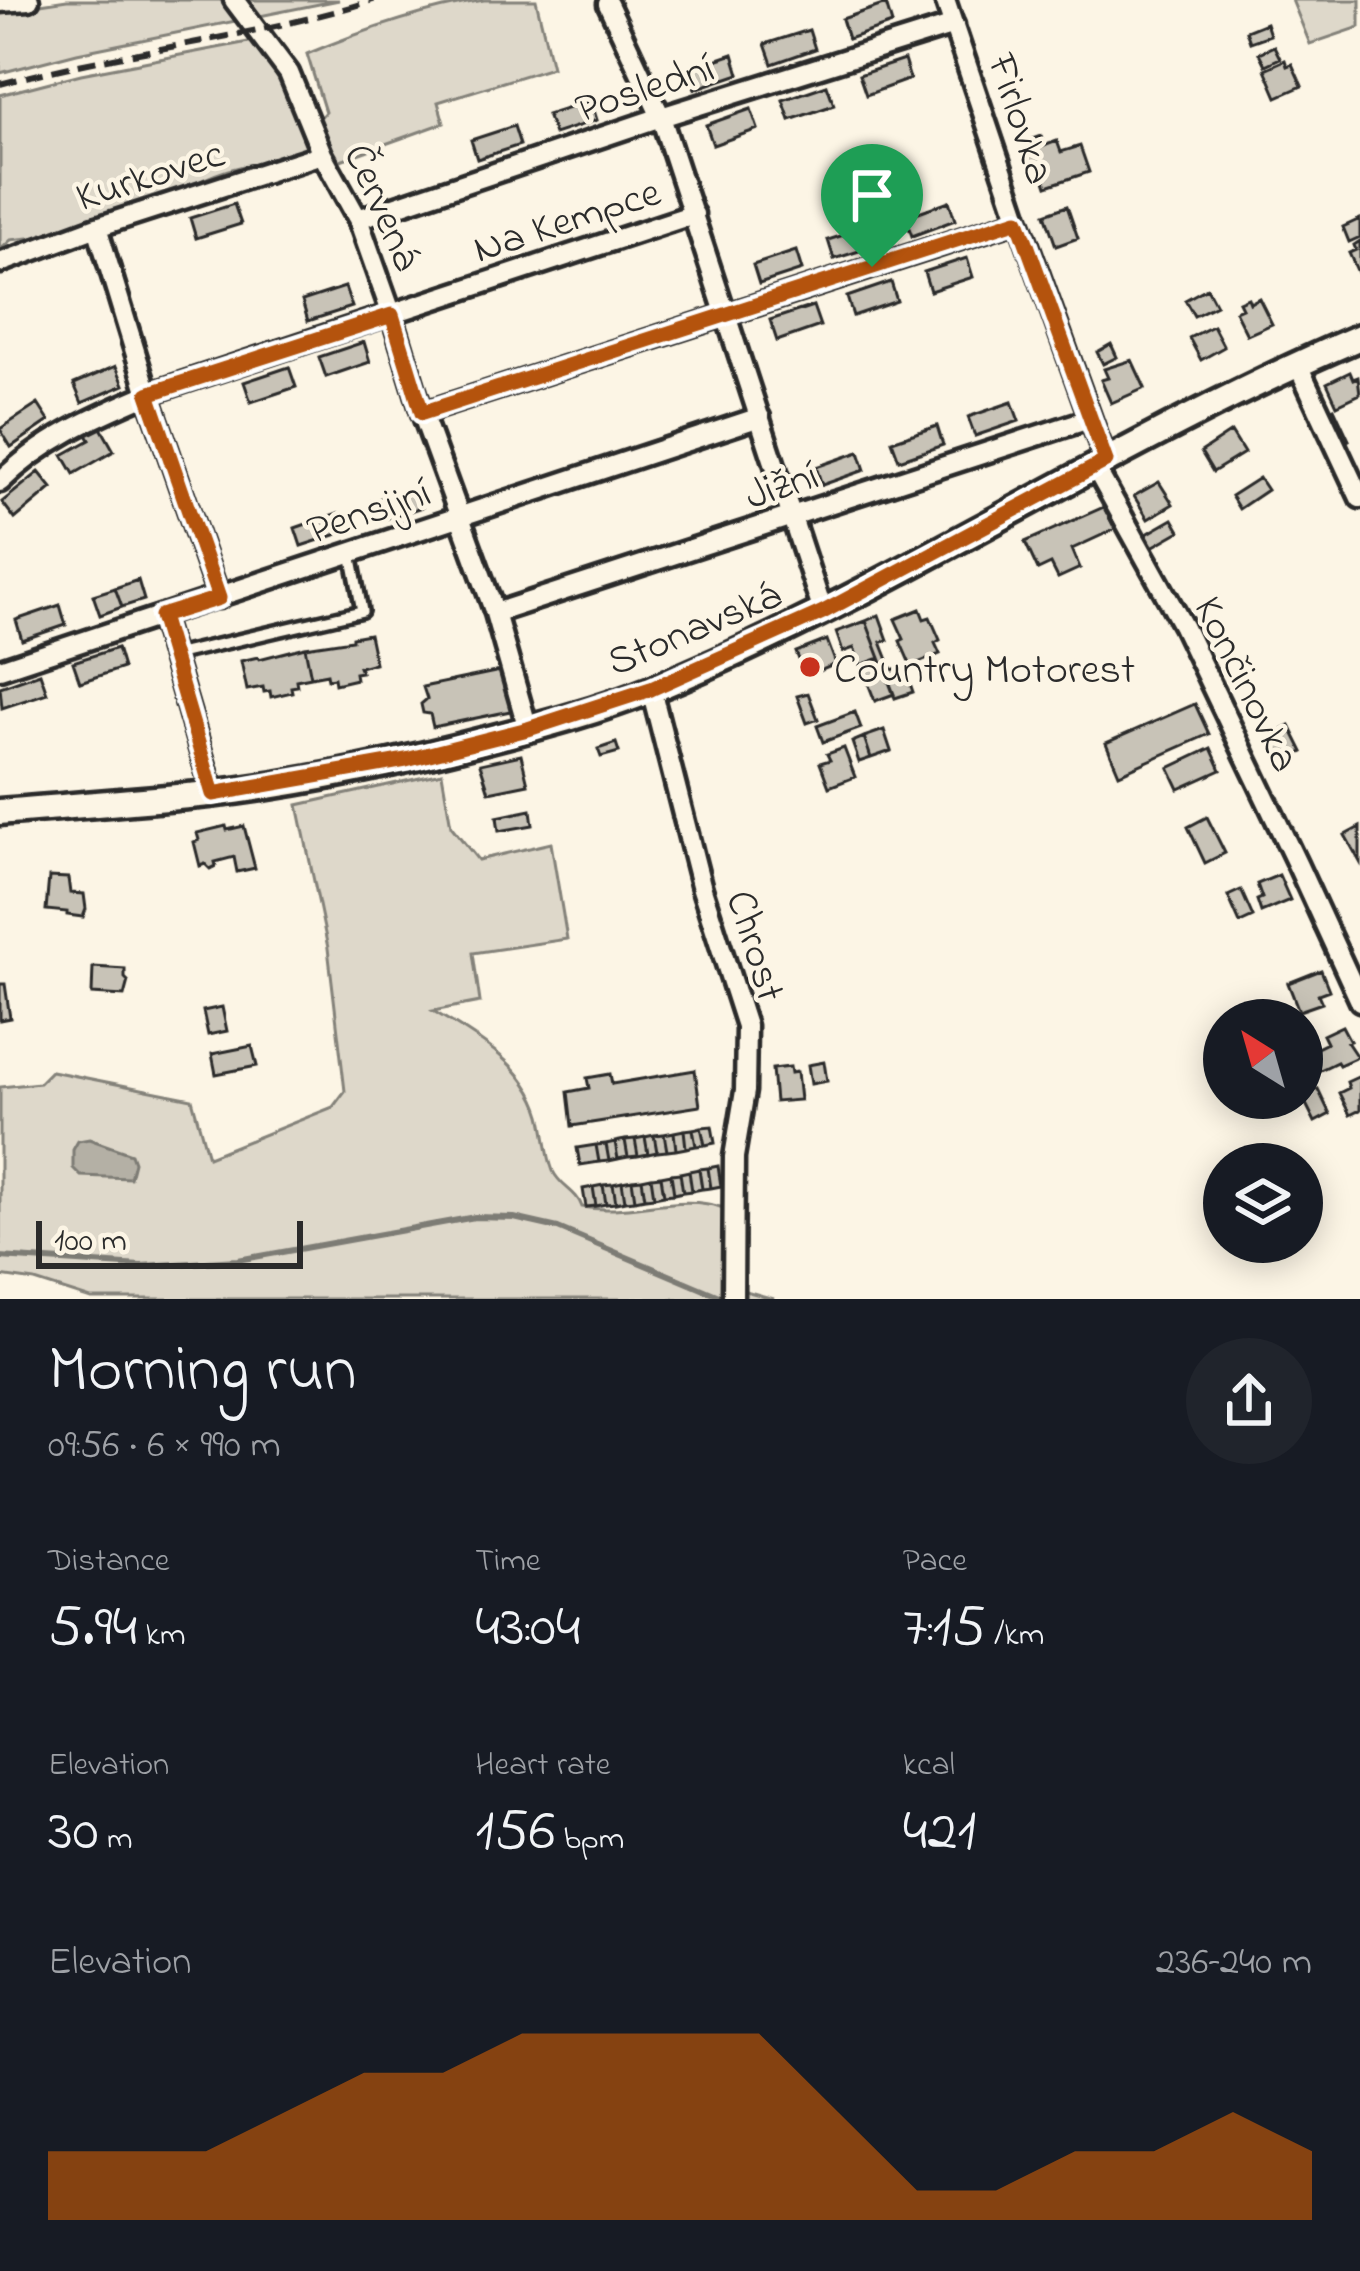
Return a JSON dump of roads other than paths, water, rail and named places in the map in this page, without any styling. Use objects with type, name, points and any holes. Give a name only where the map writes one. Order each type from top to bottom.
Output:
[{"type":"main road","name":"Stonavská","points":[[0,812],[213,794],[406,760],[528,729],[651,689],[823,612],[1163,429],[1360,337]]},
{"type":"street","points":[[0,2],[29,0]]},
{"type":"street","name":"Červená","points":[[234,0],[289,73],[322,154],[358,219],[495,613],[528,729]]},
{"type":"street","name":"Firlovka","points":[[945,0],[1089,419],[1100,464]]},
{"type":"street","points":[[608,4],[661,117],[823,612]]},
{"type":"street","name":"Poslední","points":[[358,219],[954,25]]},
{"type":"street","name":"Kurkovec","points":[[0,263],[97,226],[322,154]]},
{"type":"street","name":"Na Kempce","points":[[0,482],[25,457],[84,421],[148,394],[694,214]]},
{"type":"street","points":[[422,413],[1018,220]]},
{"type":"street","points":[[97,226],[148,394],[219,598]]},
{"type":"street","points":[[1298,363],[1360,498]]},
{"type":"street","name":"Pensijní","points":[[0,669],[760,417]]},
{"type":"street","name":"Jižní","points":[[495,613],[1089,419]]},
{"type":"street","name":"Končinovka","points":[[1100,464],[1183,626],[1360,1001]]},
{"type":"street","points":[[161,616],[213,794]]},
{"type":"street","name":"Chrost","points":[[651,689],[702,889],[746,1026],[745,1091],[734,1157],[734,1296]]},
{"type":"lane","points":[[173,656],[362,610],[352,553]]},
{"type":"waterway","points":[[0,1257],[141,1266],[238,1260],[475,1217],[514,1218],[558,1228],[726,1299]]},
{"type":"railway","points":[[0,84],[281,25],[373,0]]},
{"type":"place","name":"Country Motorest","points":[[810,667]]}]
